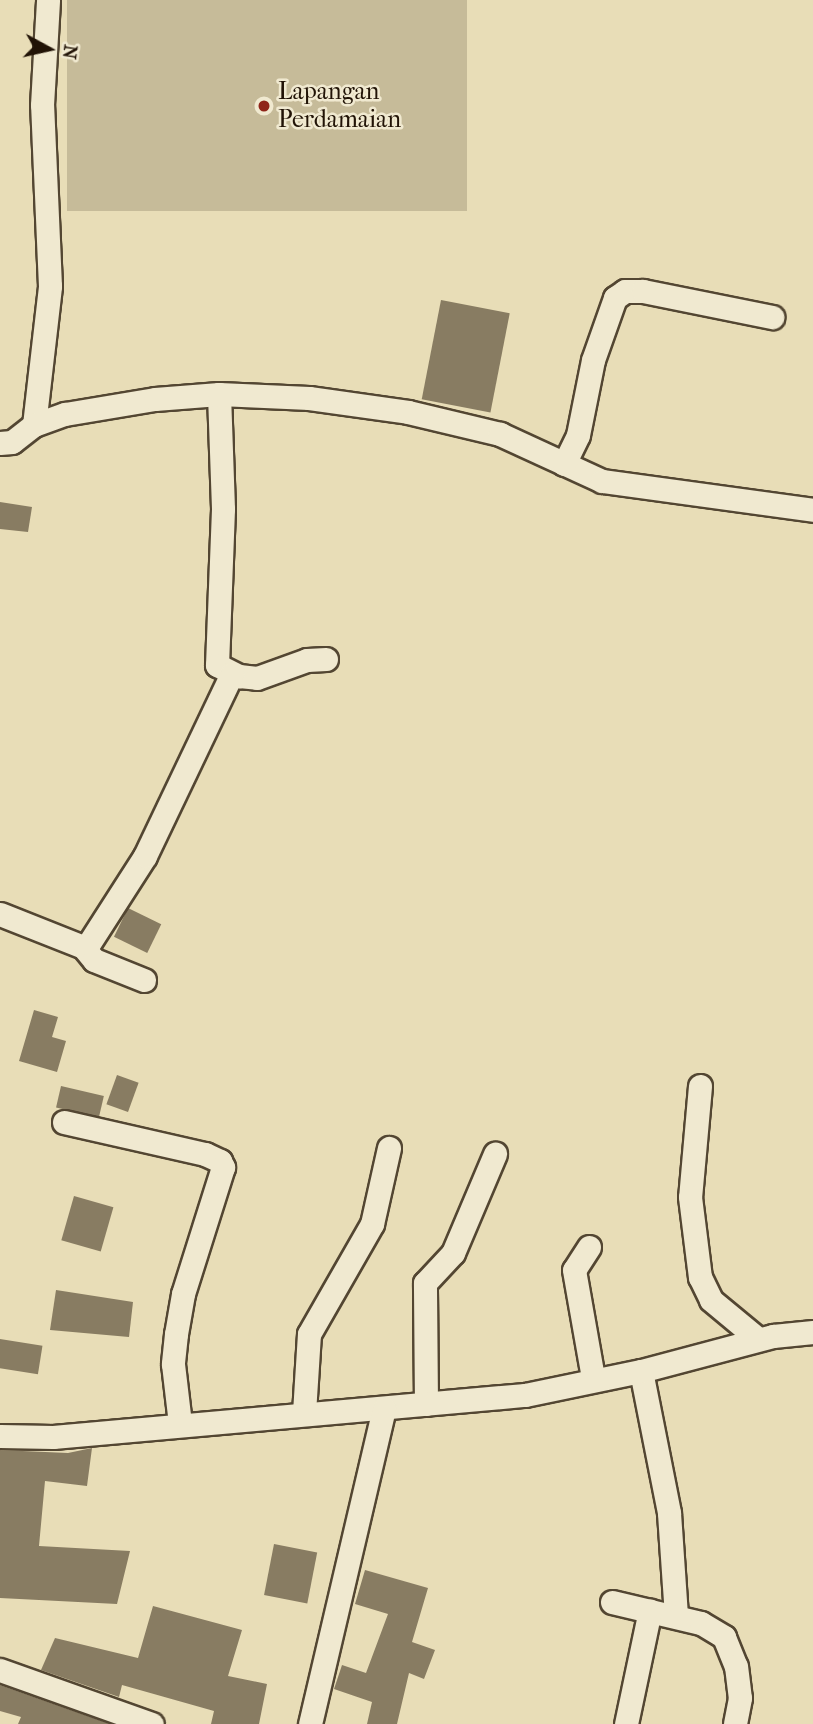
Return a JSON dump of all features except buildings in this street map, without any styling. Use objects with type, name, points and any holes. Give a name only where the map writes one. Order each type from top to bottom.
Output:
[{"type":"street","points":[[34,425],[50,286],[42,105],[48,0]]},
{"type":"street","points":[[564,464],[578,435],[593,360],[615,298],[625,291],[643,291],[772,317]]},
{"type":"street","points":[[219,394],[223,509],[214,651],[217,665],[232,674],[267,677],[307,660],[326,659]]},
{"type":"street","points":[[0,443],[12,442],[34,425],[91,410],[219,394],[309,398],[408,412],[500,434],[602,481],[813,510]]},
{"type":"street","points":[[85,949],[145,856],[232,674]]},
{"type":"street","points":[[0,914],[85,949],[93,960],[144,980]]},
{"type":"street","points":[[700,1086],[690,1197],[700,1277],[711,1300],[752,1341]]},
{"type":"street","points":[[64,1122],[205,1154],[220,1161],[223,1167],[183,1294],[176,1334],[173,1364],[180,1424]]},
{"type":"street","points":[[304,1413],[309,1334],[372,1224],[389,1148]]},
{"type":"street","points":[[426,1404],[425,1283],[453,1253],[495,1154]]},
{"type":"street","points":[[589,1247],[574,1270],[593,1378]]},
{"type":"street","points":[[0,1436],[38,1438],[525,1395],[593,1378],[640,1371],[752,1341],[813,1332]]},
{"type":"street","points":[[640,1371],[669,1513],[676,1616]]},
{"type":"street","points":[[310,1724],[384,1409]]},
{"type":"street","points":[[612,1602],[713,1627],[724,1637],[736,1666],[740,1698],[735,1724]]},
{"type":"street","points":[[626,1724],[650,1611]]},
{"type":"street","points":[[0,1670],[152,1724]]},
{"type":"shaded area","name":"Lapangan Perdamaian","points":[[67,0],[467,0],[467,211],[67,211]]},
{"type":"place","name":"Lapangan Perdamaian","points":[[264,106]]}]
